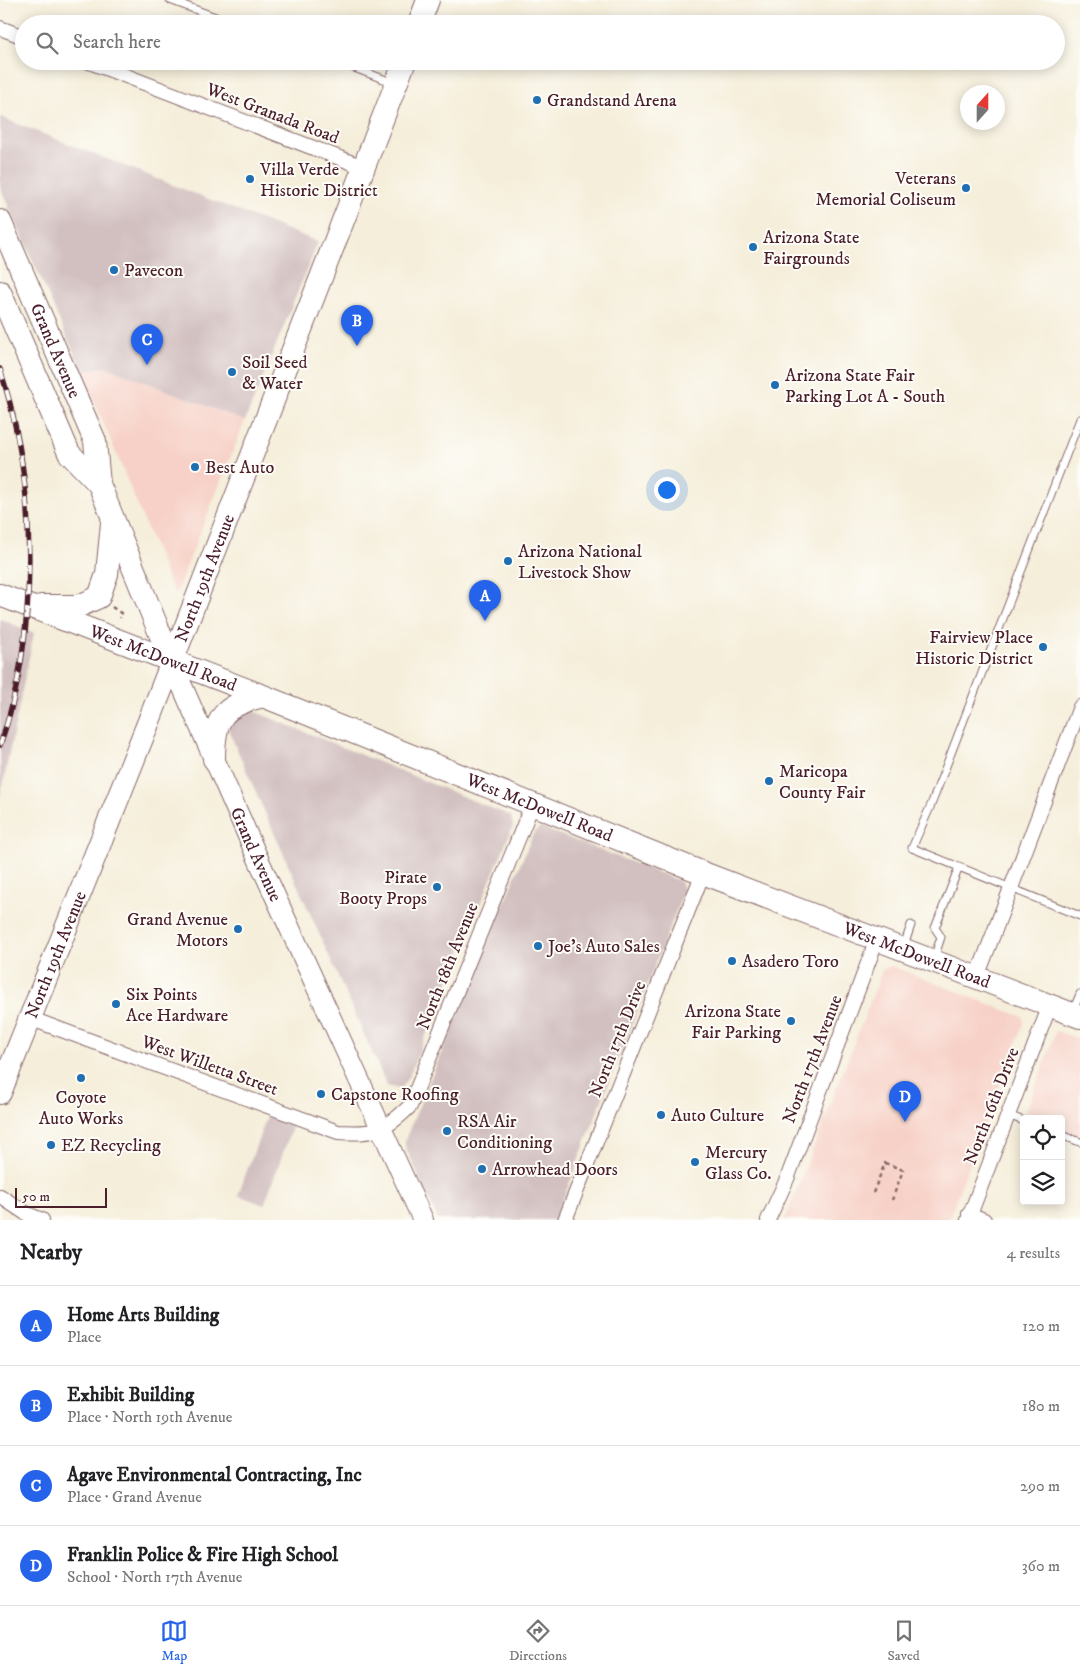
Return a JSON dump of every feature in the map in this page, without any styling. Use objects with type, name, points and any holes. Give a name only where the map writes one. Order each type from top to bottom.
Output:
[{"type":"main road","name":"North 19th Avenue","points":[[0,1093],[172,663],[401,70]]},
{"type":"main road","name":"Grand Avenue","points":[[0,220],[95,441],[99,484],[112,520],[172,663],[423,1220]]},
{"type":"main road","name":"Grand Avenue","points":[[0,292],[69,453],[99,484]]},
{"type":"main road","points":[[26,605],[71,606],[86,604],[99,596],[107,574],[112,520]]},
{"type":"main road","name":"West McDowell Road","points":[[0,594],[172,663],[263,696],[703,873],[1050,1005],[1077,1008]]},
{"type":"main road","points":[[214,759],[217,730],[224,713],[234,704],[263,696]]},
{"type":"street","points":[[0,28],[15,34]]},
{"type":"street","name":"West Granada Road","points":[[110,70],[363,167]]},
{"type":"street","points":[[977,977],[1080,707]]},
{"type":"street","name":"North 18th Avenue","points":[[382,1130],[397,1120],[410,1106],[532,805]]},
{"type":"street","name":"North 17th Drive","points":[[565,1220],[703,873]]},
{"type":"street","name":"North 17th Avenue","points":[[768,1220],[787,1179],[877,939]]},
{"type":"street","name":"North 16th Drive","points":[[968,1217],[1050,1005]]},
{"type":"street","name":"West Willetta Street","points":[[29,1018],[338,1132],[382,1130]]},
{"type":"street","points":[[0,1196],[20,1211],[42,1220]]},
{"type":"street","points":[[968,1217],[984,1220]]},
{"type":"lane","points":[[170,0],[210,15]]},
{"type":"lane","points":[[359,70],[396,84]]},
{"type":"lane","points":[[1080,419],[934,796],[912,848],[1080,916]]},
{"type":"lane","points":[[933,960],[941,937],[935,928],[959,867]]},
{"type":"lane","points":[[903,949],[911,925]]},
{"type":"lane","points":[[1008,1115],[1020,1120]]},
{"type":"lane","points":[[1065,1136],[1080,1142]]},
{"type":"path","points":[[106,604],[122,614],[120,618]]},
{"type":"path","points":[[873,1192],[885,1164],[903,1170],[892,1200]]},
{"type":"shaded area","points":[[0,117],[318,242],[245,421],[106,367],[82,371],[0,187]]},
{"type":"shaded area","points":[[106,367],[245,421],[176,593],[173,591],[82,371]]},
{"type":"shaded area","points":[[0,619],[34,633],[0,798]]},
{"type":"shaded area","points":[[251,710],[511,816],[513,826],[409,1076],[400,1089],[387,1086],[231,736],[229,730],[231,718]]},
{"type":"shaded area","points":[[540,827],[680,881],[684,891],[555,1220],[438,1220],[405,1146],[405,1140],[533,834]]},
{"type":"shaded area","points":[[891,966],[1023,1017],[1024,1023],[948,1220],[785,1220],[883,969]]},
{"type":"shaded area","points":[[1056,1031],[1080,1039],[1080,1139],[1065,1133],[1065,1115],[1025,1115]]},
{"type":"shaded area","points":[[267,1116],[293,1125],[264,1205],[238,1195]]},
{"type":"green space","points":[[799,1090],[804,1092],[791,1125],[786,1123]]},
{"type":"railway","points":[[0,369],[12,413],[21,459],[27,508],[29,557],[27,606],[22,654],[13,701],[0,745]]},
{"type":"place","name":"Grandstand Arena","points":[[537,100]]},
{"type":"place","name":"Villa Verde Historic District","points":[[250,179]]},
{"type":"place","name":"Veterans Memorial Coliseum","points":[[966,188]]},
{"type":"place","name":"Arizona State Fairgrounds","points":[[753,247]]},
{"type":"place","name":"Pavecon","points":[[114,270]]},
{"type":"place","name":"Exhibit Building","points":[[357,346]]},
{"type":"place","name":"Agave Environmental Contracting, Inc","points":[[147,365]]},
{"type":"place","name":"Soil Seed & Water","points":[[232,372]]},
{"type":"place","name":"Arizona State Fair Parking Lot A - South","points":[[775,385]]},
{"type":"place","name":"Best Auto","points":[[195,467]]},
{"type":"place","name":"Arizona National Livestock Show","points":[[508,561]]},
{"type":"place","name":"Home Arts Building","points":[[485,621]]},
{"type":"place","name":"Fairview Place Historic District","points":[[1043,647]]},
{"type":"place","name":"Maricopa County Fair","points":[[769,781]]},
{"type":"place","name":"Pirate Booty Props","points":[[437,887]]},
{"type":"place","name":"Grand Avenue Motors","points":[[238,929]]},
{"type":"place","name":"Joe's Auto Sales","points":[[538,946]]},
{"type":"place","name":"Asadero Toro","points":[[732,961]]},
{"type":"place","name":"Six Points Ace Hardware","points":[[116,1004]]},
{"type":"place","name":"Arizona State Fair Parking","points":[[791,1021]]},
{"type":"place","name":"Coyote Auto Works","points":[[81,1078]]},
{"type":"place","name":"Capstone Roofing","points":[[321,1094]]},
{"type":"place","name":"Auto Culture","points":[[661,1115]]},
{"type":"place","name":"Franklin Police & Fire High School","points":[[905,1122]]},
{"type":"place","name":"RSA Air Conditioning","points":[[447,1131]]},
{"type":"place","name":"EZ Recycling","points":[[51,1145]]},
{"type":"place","name":"Mercury Glass Co.","points":[[695,1162]]},
{"type":"place","name":"Arrowhead Doors","points":[[482,1169]]}]
